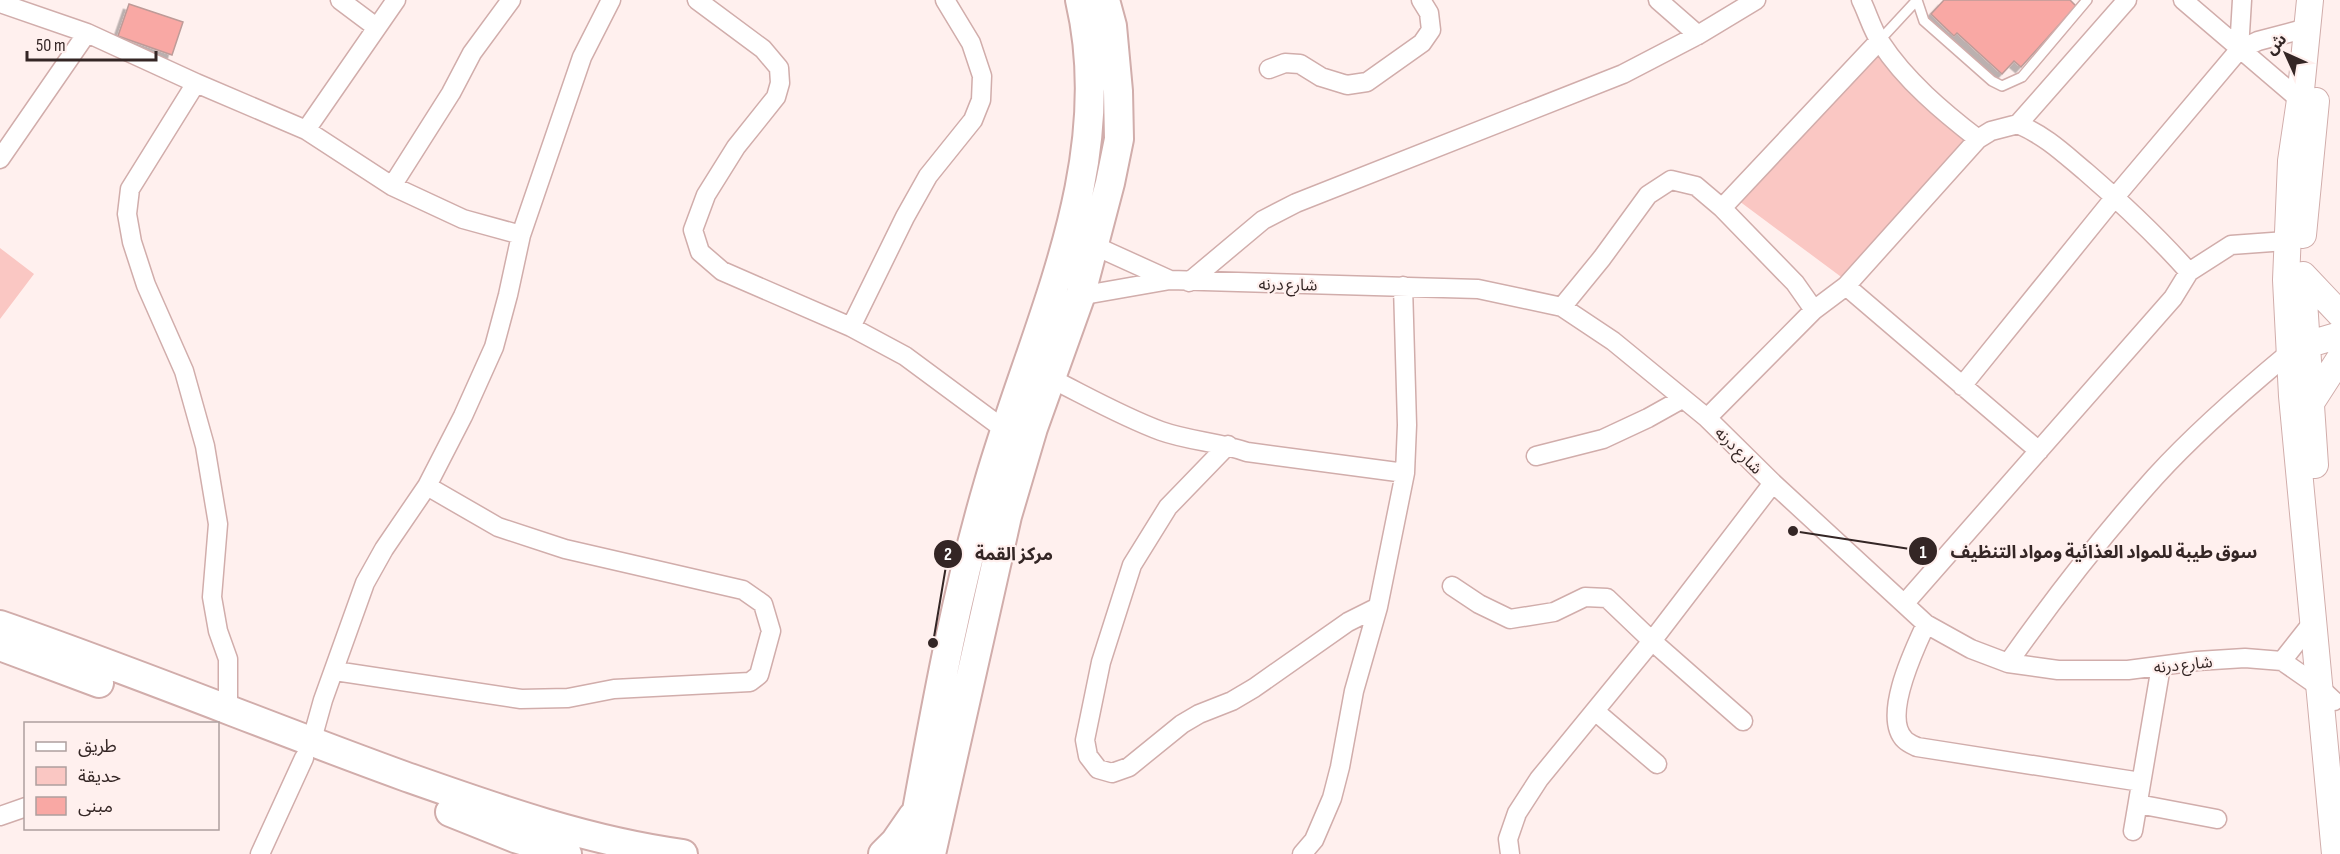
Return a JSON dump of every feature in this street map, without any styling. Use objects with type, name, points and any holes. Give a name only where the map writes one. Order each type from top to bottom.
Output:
[{"type":"main road","points":[[937,848],[1007,516],[1033,428],[1080,297],[1084,171],[1090,118],[1089,61],[1080,0]]},
{"type":"main road","points":[[909,854],[970,552],[1005,430],[1049,298],[1081,240],[1119,139],[1118,91],[1112,26],[1106,0]]},
{"type":"main road","points":[[2310,0],[2307,28],[2308,104],[2303,275],[2297,349],[2311,403],[2335,854]]},
{"type":"main road","points":[[2326,0],[2308,104],[2291,161],[2286,242],[2297,349],[2312,623],[2340,755]]},
{"type":"main road","points":[[2303,275],[2340,314]]},
{"type":"main road","points":[[2297,349],[2340,335]]},
{"type":"main road","points":[[2311,403],[2340,358]]},
{"type":"main road","points":[[0,625],[219,720]]},
{"type":"main road","points":[[0,646],[307,750],[515,838],[569,847],[683,854]]},
{"type":"main road","points":[[883,854],[895,842],[917,809]]},
{"type":"street","points":[[340,0],[376,27]]},
{"type":"street","points":[[306,130],[396,0]]},
{"type":"street","points":[[392,186],[451,93],[472,53],[511,0]]},
{"type":"street","points":[[260,854],[307,750],[365,583],[384,549],[427,486],[463,416],[494,347],[521,235],[582,57],[611,0]]},
{"type":"street","points":[[697,0],[763,49],[779,68],[780,83],[776,97],[736,147],[706,195],[693,230],[700,252],[722,271],[851,327],[905,356],[1005,430]]},
{"type":"street","points":[[851,327],[910,207],[928,176],[973,120],[981,100],[982,76],[971,43],[945,0]]},
{"type":"street","points":[[1269,69],[1285,63],[1300,64],[1321,77],[1347,85],[1367,82],[1422,43],[1431,30],[1430,13],[1421,0]]},
{"type":"street","points":[[1658,0],[1698,35]]},
{"type":"street","points":[[1189,282],[1263,220],[1296,203],[1623,74],[1698,35],[1756,0]]},
{"type":"street","points":[[1861,0],[1880,41],[1898,65],[1945,114],[1978,139]]},
{"type":"street","points":[[1707,418],[1815,310],[1846,286],[1978,139],[1991,131],[2018,124],[2127,0]]},
{"type":"street","points":[[2183,0],[2239,50],[2308,104]]},
{"type":"street","points":[[2239,50],[2242,0]]},
{"type":"street","points":[[0,3],[87,33],[306,130],[392,186],[463,219],[521,235]]},
{"type":"street","points":[[1962,386],[2115,197],[2239,50],[2258,41],[2307,28]]},
{"type":"street","points":[[0,159],[87,33]]},
{"type":"street","points":[[1722,208],[1880,41]]},
{"type":"street","points":[[196,83],[130,189],[127,214],[132,242],[146,285],[184,371],[207,456],[218,524],[212,597],[218,631],[228,658],[219,720]]},
{"type":"street","points":[[2018,124],[2041,134],[2115,197],[2155,234],[2189,272]]},
{"type":"street","points":[[1562,307],[1602,258],[1648,195],[1671,180],[1696,186],[1722,208],[1795,283],[1815,310]]},
{"type":"street","name":"شارع درنه","points":[[1081,240],[1170,280]]},
{"type":"street","points":[[1905,603],[2173,298],[2189,272],[2231,245],[2286,242]]},
{"type":"street","name":"شارع درنه","points":[[1049,298],[1080,297],[1170,280],[1478,290],[1562,307],[1613,341],[1707,418],[1773,483],[1926,624],[1971,649],[2008,663],[2058,670],[2128,670],[2197,661],[2245,658],[2282,661]]},
{"type":"street","points":[[1302,854],[1314,840],[1332,798],[1354,691],[1378,607],[1405,473],[1407,425],[1403,286]]},
{"type":"street","points":[[1846,286],[2039,451]]},
{"type":"street","points":[[2008,663],[2054,599],[2157,476],[2235,399],[2297,349]]},
{"type":"street","points":[[1052,379],[1102,405],[1163,432],[1228,445],[1247,452],[1405,473]]},
{"type":"street","points":[[1536,456],[1603,439],[1682,399]]},
{"type":"street","points":[[1228,445],[1168,507],[1132,565],[1101,662],[1085,740],[1088,756],[1098,769],[1112,773],[1129,767],[1182,724],[1254,688],[1348,622],[1378,607]]},
{"type":"street","points":[[1509,854],[1508,839],[1517,813],[1539,779],[1652,641],[1773,483]]},
{"type":"street","points":[[334,671],[521,699],[568,698],[614,689],[750,682],[759,675],[771,631],[763,604],[743,590],[565,549],[509,531],[466,511],[427,486]]},
{"type":"street","points":[[1452,586],[1479,604],[1510,619],[1554,612],[1585,597],[1607,598],[1743,721]]},
{"type":"street","points":[[2312,623],[2282,661],[2326,694]]},
{"type":"street","points":[[1926,624],[1905,671],[1898,699],[1897,724],[1904,739],[1917,747],[2141,782]]},
{"type":"street","points":[[2133,831],[2161,666]]},
{"type":"street","points":[[1595,711],[1656,764]]},
{"type":"street","points":[[2138,804],[2217,819]]},
{"type":"street","points":[[0,816],[24,808]]},
{"type":"lane","points":[[1880,41],[1917,0],[1924,21],[1992,81],[2002,86],[2022,77],[2087,0]]},
{"type":"green space","points":[[1877,50],[1969,140],[1844,279],[1735,198]]},
{"type":"green space","points":[[0,248],[34,274],[0,319]]},
{"type":"building","points":[[1944,0],[2070,0],[2076,6],[2021,67],[2014,61],[2002,74],[1957,33],[1954,36],[1931,14]]},
{"type":"building","points":[[129,4],[183,22],[172,55],[118,36]]},
{"type":"place","name":"سوق طيبة للمواد العذائية ومواد التنظيف","points":[[1793,531]]},
{"type":"place","name":"مركز القمة","points":[[933,643]]}]
